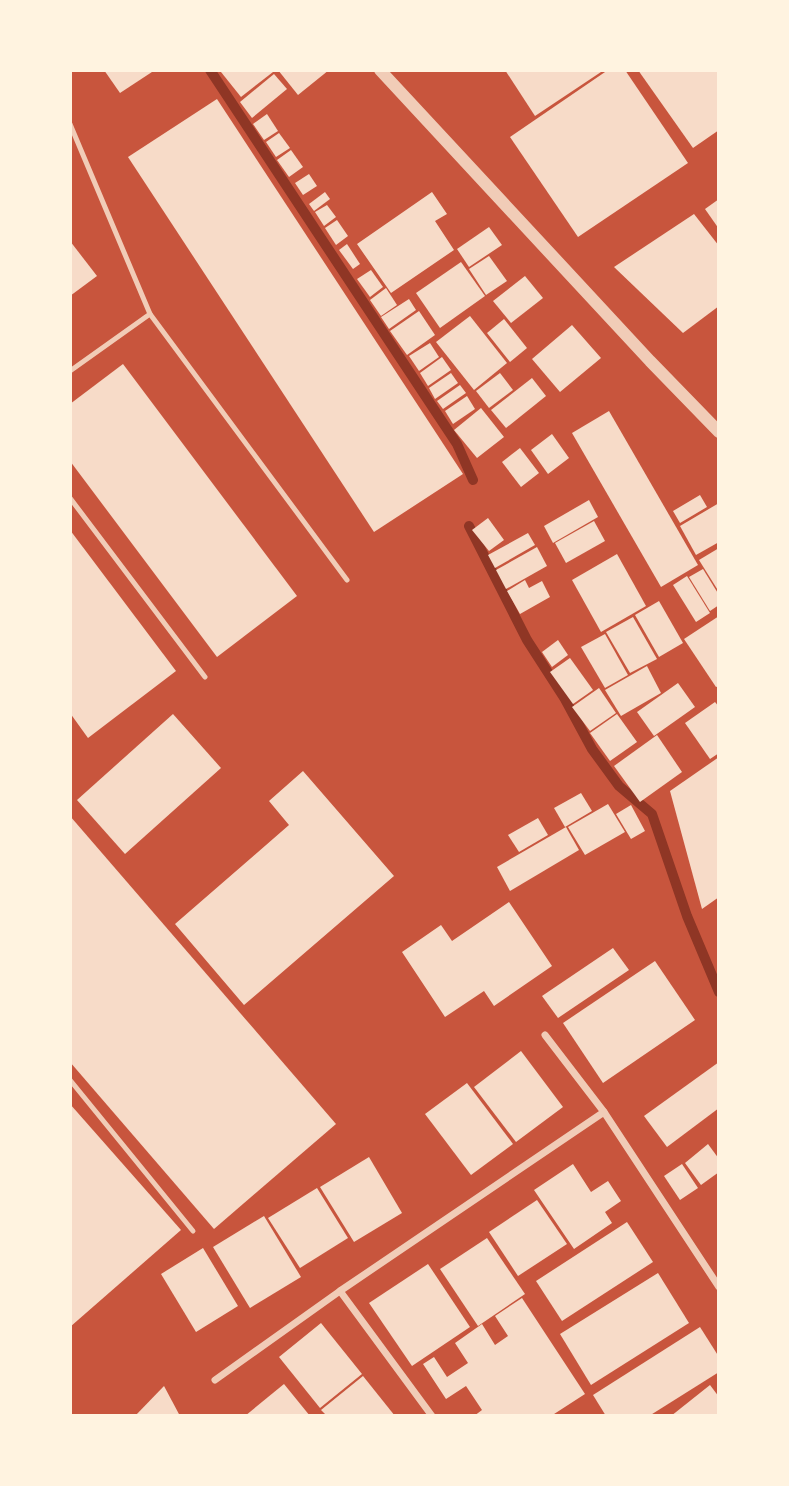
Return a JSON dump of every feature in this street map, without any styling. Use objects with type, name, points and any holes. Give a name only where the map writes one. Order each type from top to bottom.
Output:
[{"type":"street","points":[[380,70],[719,432]]},
{"type":"street","points":[[545,1035],[604,1112],[719,1287]]},
{"type":"street","points":[[215,1380],[340,1291],[604,1112]]},
{"type":"street","points":[[340,1291],[432,1416]]},
{"type":"lane","points":[[70,124],[150,314],[347,580]]},
{"type":"lane","points":[[70,371],[150,314]]},
{"type":"lane","points":[[70,498],[205,677]]},
{"type":"lane","points":[[70,1080],[193,1231]]},
{"type":"building","points":[[104,70],[155,70],[120,93]]},
{"type":"building","points":[[278,70],[329,70],[298,95]]},
{"type":"building","points":[[505,70],[604,70],[535,116]]},
{"type":"building","points":[[608,70],[625,70],[688,163],[578,237],[510,137]]},
{"type":"building","points":[[638,70],[719,70],[719,130],[693,148]]},
{"type":"building","points":[[221,72],[273,72],[241,97]]},
{"type":"building","points":[[274,74],[287,89],[252,118],[240,102]]},
{"type":"building","points":[[217,99],[463,474],[374,532],[128,157]]},
{"type":"building","points":[[267,114],[278,131],[264,140],[253,124]]},
{"type":"building","points":[[279,133],[290,148],[276,157],[266,142]]},
{"type":"building","points":[[291,150],[303,167],[289,177],[277,160]]},
{"type":"building","points":[[309,174],[317,186],[303,195],[295,183]]},
{"type":"building","points":[[325,192],[330,199],[314,211],[309,204]]},
{"type":"building","points":[[432,192],[447,214],[435,221],[454,250],[391,293],[357,244]]},
{"type":"building","points":[[719,199],[719,229],[705,209]]},
{"type":"building","points":[[327,205],[336,217],[324,226],[315,212]]},
{"type":"building","points":[[694,214],[719,246],[719,306],[683,333],[614,267]]},
{"type":"building","points":[[337,220],[348,236],[336,245],[325,228]]},
{"type":"building","points":[[489,227],[502,245],[469,267],[457,249]]},
{"type":"building","points":[[70,241],[97,276],[70,296]]},
{"type":"building","points":[[347,244],[360,264],[353,269],[339,250]]},
{"type":"building","points":[[489,256],[507,281],[486,295],[469,269]]},
{"type":"building","points":[[461,262],[485,296],[440,328],[416,293]]},
{"type":"building","points":[[371,270],[383,287],[370,297],[357,279]]},
{"type":"building","points":[[525,276],[543,298],[511,323],[493,301]]},
{"type":"building","points":[[386,288],[397,305],[381,316],[370,300]]},
{"type":"building","points":[[409,299],[416,310],[389,329],[381,317]]},
{"type":"building","points":[[419,311],[435,335],[407,355],[390,331]]},
{"type":"building","points":[[470,316],[507,363],[474,390],[436,342]]},
{"type":"building","points":[[504,319],[527,348],[510,362],[487,333]]},
{"type":"building","points":[[572,325],[601,358],[560,392],[532,359]]},
{"type":"building","points":[[430,343],[439,357],[419,371],[409,356]]},
{"type":"building","points":[[442,357],[451,370],[428,386],[420,373]]},
{"type":"building","points":[[123,364],[297,596],[217,657],[70,461],[70,404]]},
{"type":"building","points":[[451,373],[458,383],[435,399],[429,388]]},
{"type":"building","points":[[500,373],[513,390],[489,408],[476,391]]},
{"type":"building","points":[[532,378],[546,396],[506,428],[491,410]]},
{"type":"building","points":[[460,385],[466,393],[443,409],[437,401]]},
{"type":"building","points":[[467,396],[475,409],[453,424],[445,411]]},
{"type":"building","points":[[481,408],[504,437],[477,458],[454,430]]},
{"type":"building","points":[[609,411],[698,565],[661,587],[572,433]]},
{"type":"building","points":[[552,434],[569,458],[548,474],[531,450]]},
{"type":"building","points":[[520,448],[539,473],[521,487],[502,462]]},
{"type":"building","points":[[700,495],[707,507],[680,523],[673,511]]},
{"type":"building","points":[[589,500],[598,517],[553,543],[544,526]]},
{"type":"building","points":[[719,503],[719,542],[696,555],[680,526]]},
{"type":"building","points":[[488,518],[504,540],[489,551],[472,530]]},
{"type":"building","points":[[594,521],[605,541],[566,563],[555,543]]},
{"type":"building","points":[[70,530],[176,671],[88,738],[70,713]]},
{"type":"building","points":[[528,533],[535,545],[495,568],[488,555]]},
{"type":"building","points":[[537,547],[547,566],[506,589],[496,570]]},
{"type":"building","points":[[719,548],[719,592],[699,560]]},
{"type":"building","points":[[617,554],[646,606],[601,632],[572,580]]},
{"type":"building","points":[[703,569],[719,595],[719,605],[710,611],[689,577]]},
{"type":"building","points":[[687,576],[710,613],[696,622],[673,585]]},
{"type":"building","points":[[525,580],[529,588],[542,581],[550,597],[520,614],[507,591]]},
{"type":"building","points":[[659,601],[683,643],[659,657],[635,615]]},
{"type":"building","points":[[719,616],[719,686],[716,687],[684,639]]},
{"type":"building","points":[[633,617],[657,659],[630,673],[606,632]]},
{"type":"building","points":[[605,634],[628,675],[605,688],[581,647]]},
{"type":"building","points":[[558,640],[568,655],[552,667],[542,652]]},
{"type":"building","points":[[570,658],[593,690],[573,704],[550,672]]},
{"type":"building","points":[[647,666],[661,693],[621,716],[605,690]]},
{"type":"building","points":[[678,683],[695,707],[654,736],[637,712]]},
{"type":"building","points":[[599,688],[616,713],[590,731],[572,707]]},
{"type":"building","points":[[715,702],[719,707],[719,753],[710,759],[685,723]]},
{"type":"building","points":[[173,714],[221,768],[125,854],[77,800]]},
{"type":"building","points":[[617,714],[637,742],[610,761],[590,733]]},
{"type":"building","points":[[657,735],[682,772],[640,802],[614,766]]},
{"type":"building","points":[[719,757],[719,897],[702,909],[670,791]]},
{"type":"building","points":[[303,771],[394,876],[244,1005],[175,924],[289,825],[269,801]]},
{"type":"building","points":[[581,793],[592,811],[565,827],[554,808]]},
{"type":"building","points":[[608,804],[625,832],[585,855],[568,827]]},
{"type":"building","points":[[631,805],[645,831],[631,839],[616,814]]},
{"type":"building","points":[[70,816],[336,1124],[214,1229],[70,1062]]},
{"type":"building","points":[[538,818],[548,835],[519,852],[508,835]]},
{"type":"building","points":[[566,827],[579,850],[510,891],[497,867]]},
{"type":"building","points":[[509,902],[552,966],[494,1006],[484,991],[445,1017],[402,952],[441,925],[452,941]]},
{"type":"building","points":[[613,948],[629,970],[558,1018],[542,996]]},
{"type":"building","points":[[655,961],[695,1020],[603,1083],[563,1023]]},
{"type":"building","points":[[521,1051],[563,1107],[516,1142],[474,1087]]},
{"type":"building","points":[[719,1062],[719,1108],[667,1147],[644,1116]]},
{"type":"building","points":[[467,1083],[513,1144],[471,1175],[425,1114]]},
{"type":"building","points":[[70,1104],[181,1230],[70,1327]]},
{"type":"building","points":[[708,1144],[719,1159],[719,1172],[701,1185],[685,1163]]},
{"type":"building","points":[[369,1157],[402,1213],[354,1242],[320,1187]]},
{"type":"building","points":[[573,1164],[591,1192],[608,1181],[621,1201],[605,1212],[612,1223],[574,1249],[534,1190]]},
{"type":"building","points":[[682,1164],[698,1188],[680,1200],[664,1176]]},
{"type":"building","points":[[317,1188],[348,1238],[300,1268],[268,1218]]},
{"type":"building","points":[[537,1200],[567,1244],[518,1276],[489,1232]]},
{"type":"building","points":[[264,1216],[301,1277],[250,1308],[213,1247]]},
{"type":"building","points":[[627,1222],[653,1262],[562,1321],[536,1281]]},
{"type":"building","points":[[487,1238],[525,1294],[478,1326],[440,1269]]},
{"type":"building","points":[[203,1248],[238,1306],[196,1332],[161,1274]]},
{"type":"building","points":[[428,1264],[470,1327],[412,1366],[369,1303]]},
{"type":"building","points":[[658,1273],[689,1323],[591,1385],[560,1334]]},
{"type":"building","points":[[522,1298],[585,1394],[551,1416],[474,1416],[482,1410],[466,1386],[446,1399],[423,1364],[434,1357],[447,1377],[468,1363],[455,1343],[482,1324],[495,1345],[508,1336],[495,1316]]},
{"type":"building","points":[[321,1323],[362,1374],[320,1408],[279,1357]]},
{"type":"building","points":[[700,1327],[719,1357],[719,1372],[649,1416],[606,1416],[593,1395]]},
{"type":"building","points":[[363,1376],[395,1416],[327,1416],[321,1410]]},
{"type":"building","points":[[284,1384],[310,1416],[245,1416]]},
{"type":"building","points":[[710,1385],[719,1397],[719,1416],[671,1416]]},
{"type":"building","points":[[164,1386],[180,1416],[135,1416]]},
{"type":"waterway","points":[[210,70],[457,444],[473,480]]},
{"type":"waterway","points":[[469,526],[527,640],[565,699],[592,749],[619,786],[652,814],[687,916],[719,992]]}]
